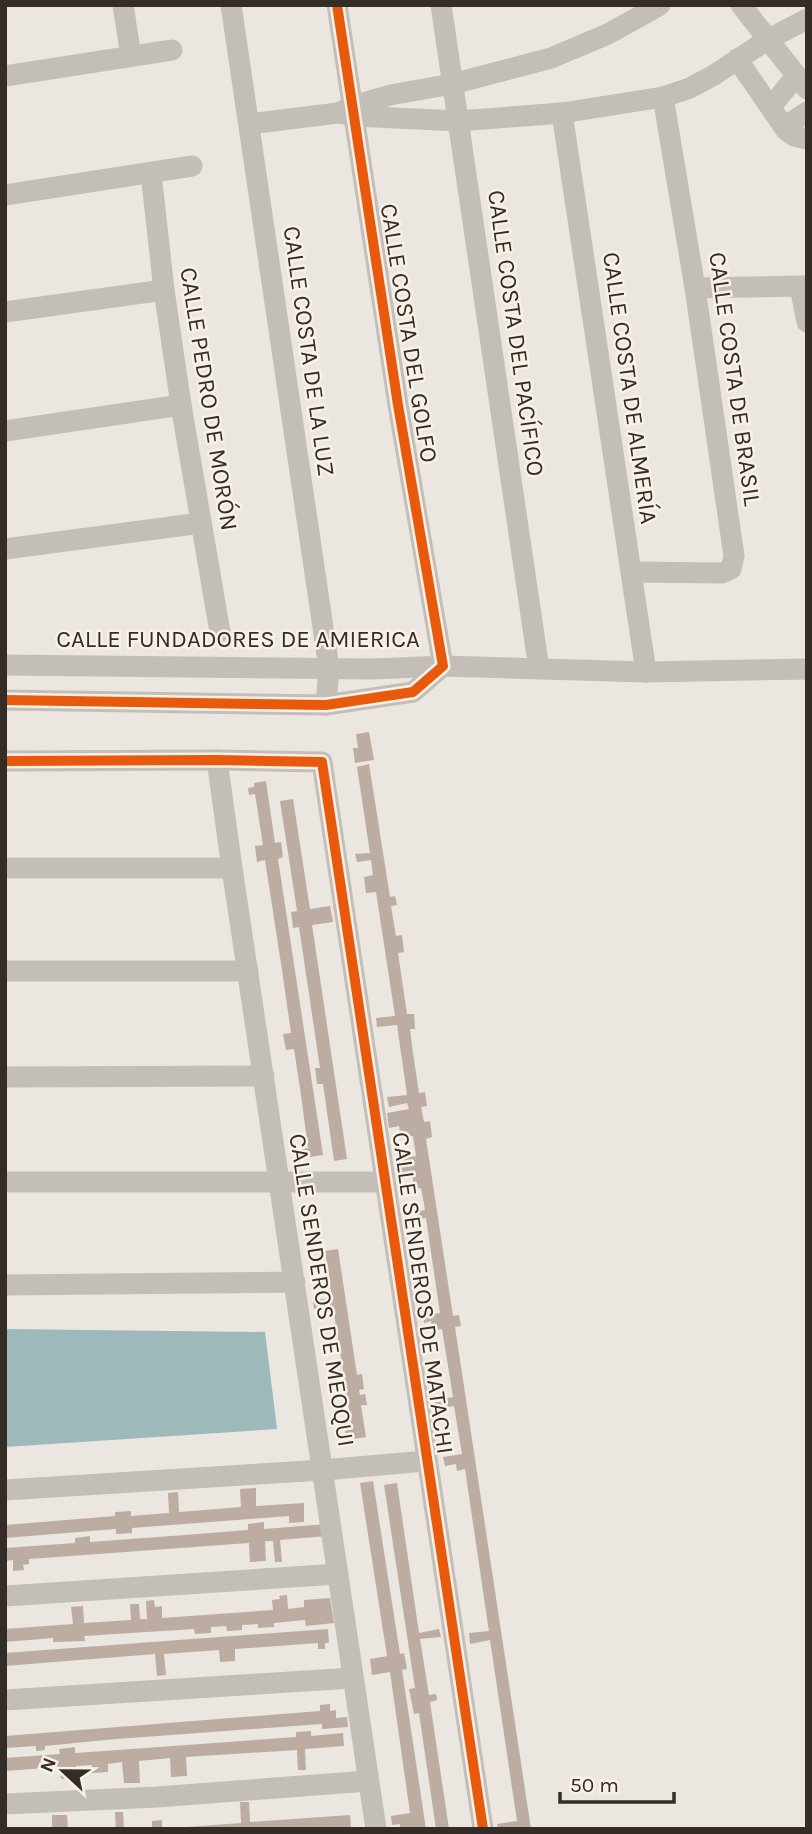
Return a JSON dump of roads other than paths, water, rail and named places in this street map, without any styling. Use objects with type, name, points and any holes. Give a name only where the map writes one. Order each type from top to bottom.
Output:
[{"type":"street","points":[[123,5],[131,56]]},
{"type":"street","name":"CALLE COSTA DE LA LUZ","points":[[231,5],[328,668],[326,705]]},
{"type":"street","name":"CALLE COSTA DEL GOLFO","points":[[337,5],[348,112],[443,666]]},
{"type":"street","name":"CALLE COSTA DEL PACÍFICO","points":[[441,5],[539,669]]},
{"type":"street","points":[[348,112],[390,95],[452,84],[564,53],[608,34],[660,5]]},
{"type":"street","points":[[741,5],[801,83],[771,107]]},
{"type":"street","points":[[801,5],[807,12]]},
{"type":"street","points":[[249,124],[348,112],[458,121],[562,113],[663,97],[690,88],[767,40],[807,19]]},
{"type":"street","points":[[5,76],[172,50]]},
{"type":"street","points":[[737,59],[784,127],[794,136],[807,139]]},
{"type":"street","name":"CALLE COSTA DE BRASIL","points":[[631,572],[722,573],[731,569],[734,563],[695,288],[663,97]]},
{"type":"street","points":[[784,127],[807,112]]},
{"type":"street","name":"CALLE COSTA DE ALMERÍA","points":[[562,113],[646,672]]},
{"type":"street","points":[[5,195],[192,166]]},
{"type":"street","name":"CALLE PEDRO DE MORÓN","points":[[151,173],[164,290],[181,405],[220,632]]},
{"type":"street","points":[[695,288],[804,286],[807,322]]},
{"type":"street","points":[[5,312],[164,290]]},
{"type":"street","points":[[5,431],[181,405]]},
{"type":"street","points":[[5,549],[201,523]]},
{"type":"street","name":"CALLE FUNDADORES DE AMIERICA","points":[[5,665],[373,669],[443,666],[646,672],[807,669]]},
{"type":"street","points":[[5,700],[326,705],[412,692],[443,666]]},
{"type":"street","points":[[5,761],[217,760]]},
{"type":"street","name":"CALLE SENDEROS DE MATACHI","points":[[217,760],[322,762],[483,1829]]},
{"type":"street","name":"CALLE SENDEROS DE MEOQUI","points":[[217,760],[376,1829]]},
{"type":"street","points":[[5,868],[232,868]]},
{"type":"street","points":[[5,971],[248,971]]},
{"type":"street","points":[[5,1077],[264,1076]]},
{"type":"street","points":[[5,1182],[385,1182]]},
{"type":"street","points":[[5,1285],[295,1282]]},
{"type":"street","points":[[5,1490],[426,1461]]},
{"type":"street","points":[[5,1596],[338,1574]]},
{"type":"street","points":[[5,1700],[353,1678]]},
{"type":"street","points":[[5,1804],[157,1797],[368,1781]]},
{"type":"water","points":[[5,1329],[265,1332],[277,1429],[5,1447]]}]
